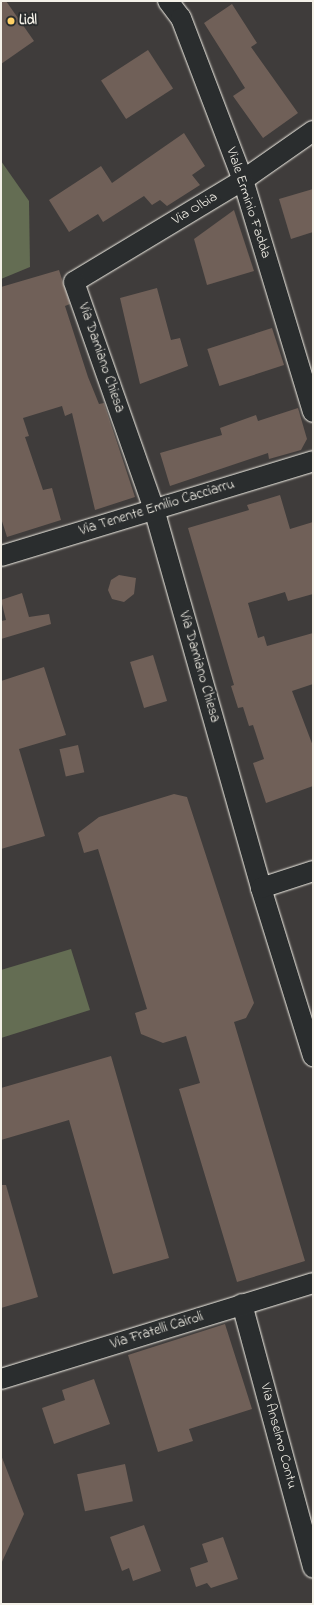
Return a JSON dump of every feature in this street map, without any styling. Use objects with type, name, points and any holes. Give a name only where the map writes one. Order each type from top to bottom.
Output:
[{"type":"street","name":"Viale Erminio Fadda","points":[[168,1],[181,18],[242,180],[313,412]]},
{"type":"street","name":"Via Olbia","points":[[74,282],[242,180],[313,131]]},
{"type":"street","name":"Via Damiano Chiesa","points":[[74,282],[154,509],[261,888],[313,1056]]},
{"type":"street","name":"Via Tenente Emilio Cacciarru","points":[[1,556],[313,461]]},
{"type":"street","points":[[261,888],[313,871]]},
{"type":"street","name":"Via Fratelli Cairoli","points":[[1,1379],[313,1283]]},
{"type":"street","name":"Via Anselmo Contu","points":[[242,1304],[313,1568]]},
{"type":"green space","points":[[1,161],[29,201],[30,267],[1,279]]},
{"type":"green space","points":[[71,949],[90,1010],[1,1038],[1,970]]},
{"type":"building","name":"Lidl","points":[[1,1],[6,1],[34,41],[1,64]]},
{"type":"building","points":[[232,4],[257,43],[251,47],[298,113],[263,138],[233,96],[245,88],[204,23]]},
{"type":"building","points":[[148,50],[173,89],[126,119],[101,80]]},
{"type":"building","points":[[184,133],[205,166],[192,175],[200,185],[167,206],[160,200],[152,205],[144,196],[103,222],[98,214],[69,232],[49,200],[101,166],[112,183]]},
{"type":"building","points":[[313,189],[313,232],[291,239],[279,199]]},
{"type":"building","points":[[234,210],[254,271],[207,285],[194,239]]},
{"type":"building","points":[[59,270],[70,304],[65,306],[88,377],[99,404],[104,403],[135,497],[95,510],[72,413],[65,416],[62,406],[23,418],[29,436],[25,437],[43,490],[52,488],[61,520],[7,537],[1,518],[1,287]]},
{"type":"building","points":[[157,288],[171,340],[180,338],[188,366],[140,384],[120,298]]},
{"type":"building","points":[[272,328],[284,365],[219,386],[207,349]]},
{"type":"building","points":[[298,408],[307,439],[301,450],[269,459],[268,453],[170,486],[160,453],[222,435],[220,428],[256,415],[258,421]]},
{"type":"building","points":[[280,495],[290,529],[313,522],[313,594],[288,601],[285,592],[248,603],[258,638],[264,636],[267,646],[313,633],[313,684],[292,691],[313,746],[313,786],[266,803],[253,763],[264,759],[253,725],[249,726],[243,707],[238,708],[231,686],[234,685],[188,528],[249,510],[247,505]]},
{"type":"building","points":[[119,575],[136,578],[134,594],[124,602],[112,599],[108,590],[111,580]]},
{"type":"building","points":[[22,593],[29,617],[49,614],[51,624],[1,639],[1,621],[6,620],[1,600]]},
{"type":"building","points":[[153,655],[167,701],[144,708],[130,662]]},
{"type":"building","points":[[44,667],[66,735],[19,749],[45,836],[1,849],[1,681]]},
{"type":"building","points":[[78,745],[84,772],[66,777],[59,749]]},
{"type":"building","points":[[174,794],[187,797],[254,1003],[246,1018],[234,1022],[305,1261],[237,1282],[179,1089],[200,1083],[186,1036],[163,1043],[141,1034],[135,1013],[147,1009],[98,849],[84,853],[78,833],[99,817]]},
{"type":"building","points":[[111,1056],[169,1258],[113,1274],[69,1120],[1,1140],[1,1088]]},
{"type":"building","points":[[1,1185],[6,1185],[38,1297],[1,1308]]},
{"type":"building","points":[[225,1324],[252,1409],[189,1429],[193,1441],[158,1452],[128,1355]]},
{"type":"building","points":[[94,1379],[110,1424],[54,1444],[42,1408],[65,1400],[62,1390]]},
{"type":"building","points":[[1,1455],[24,1514],[1,1564]]},
{"type":"building","points":[[125,1464],[133,1501],[85,1511],[77,1474]]},
{"type":"building","points":[[144,1525],[161,1571],[133,1581],[129,1568],[122,1571],[110,1537]]},
{"type":"building","points":[[223,1537],[238,1579],[211,1588],[207,1583],[196,1587],[190,1568],[208,1562],[202,1544]]},
{"type":"place","name":"Lidl","points":[[11,21]]}]
